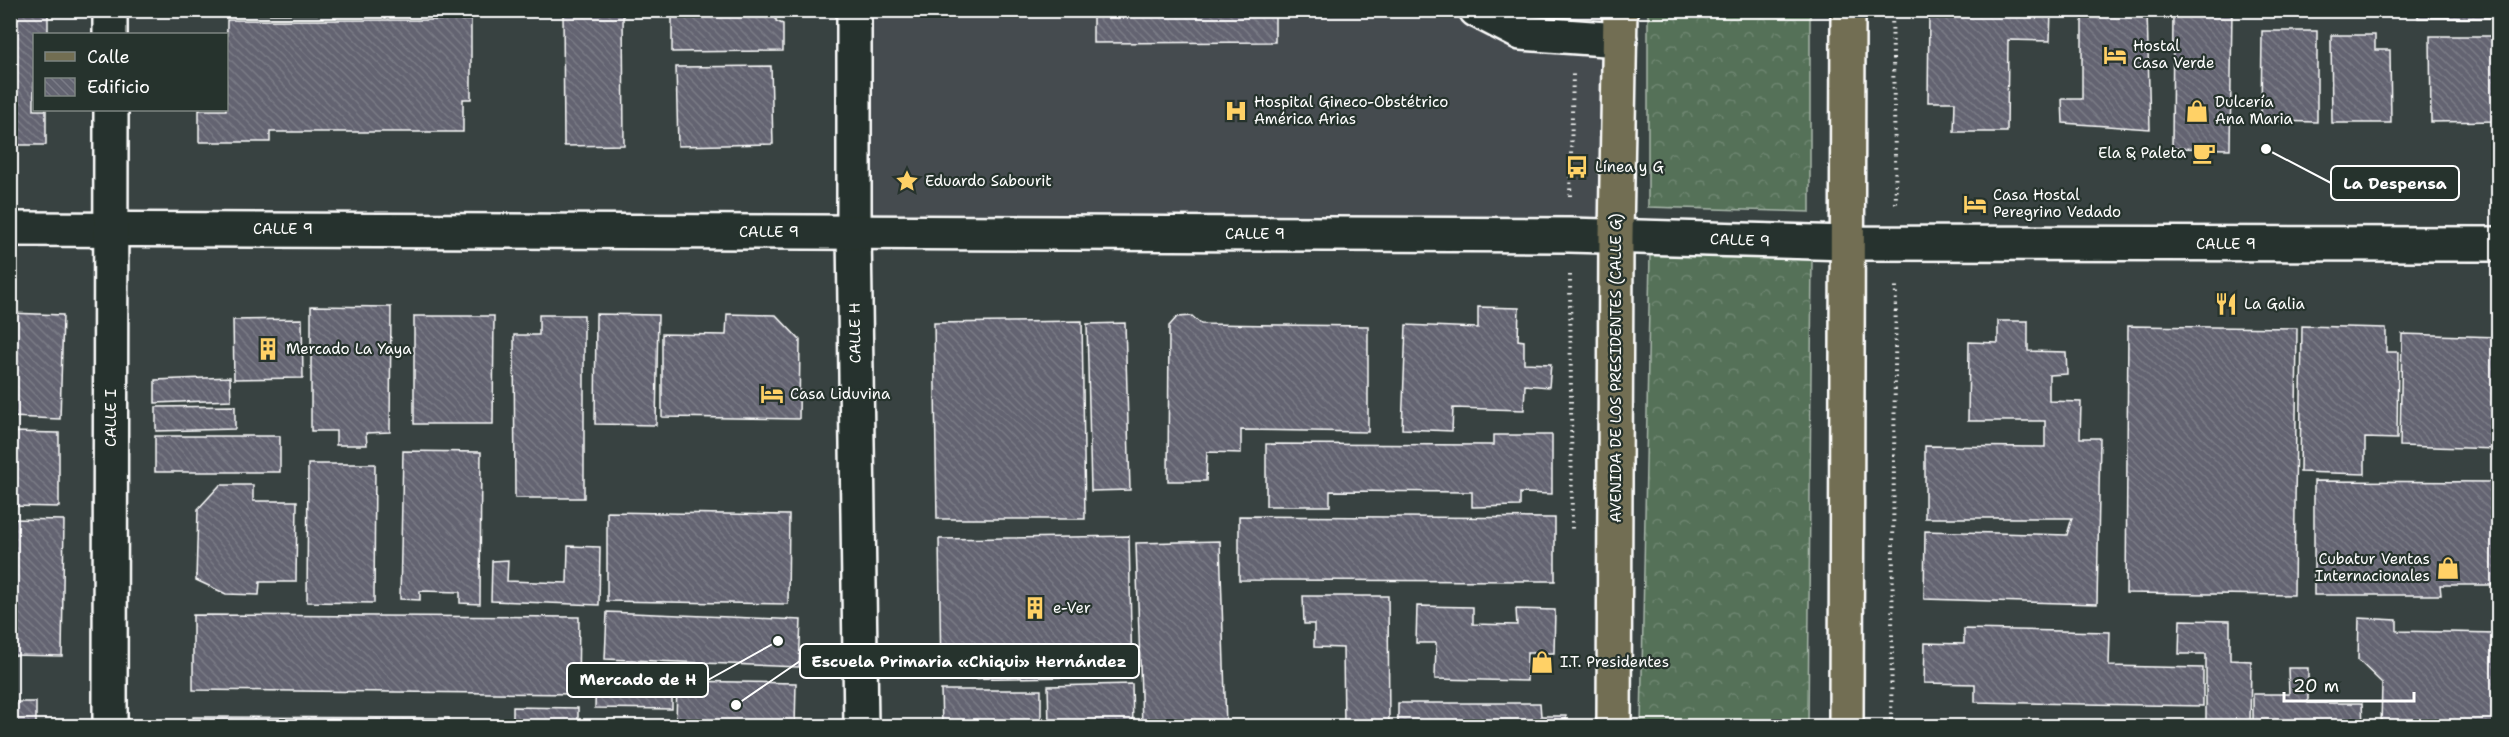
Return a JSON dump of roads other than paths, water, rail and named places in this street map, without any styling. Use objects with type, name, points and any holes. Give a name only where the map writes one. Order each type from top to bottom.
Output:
[{"type":"main road","points":[[1846,726],[1848,10]]},
{"type":"main road","name":"AVENIDA DE LOS PRESIDENTES (CALLE G)","points":[[1614,726],[1616,236],[1620,25]]},
{"type":"street","points":[[110,10],[110,33]]},
{"type":"street","name":"CALLE H","points":[[854,10],[854,232],[861,726]]},
{"type":"street","points":[[1476,10],[1521,33],[1573,37],[1620,25]]},
{"type":"street","name":"CALLE I","points":[[110,726],[111,111]]},
{"type":"street","name":"CALLE 9","points":[[10,229],[1569,235],[1896,244],[2499,244]]},
{"type":"place","name":"Hostal Casa Verde","points":[[2115,55]]},
{"type":"place","name":"Hospital Gineco-Obstétrico América Arias","points":[[1236,111]]},
{"type":"place","name":"Dulcería Ana Maria","points":[[2197,111]]},
{"type":"place","name":"La Despensa","points":[[2266,149]]},
{"type":"place","name":"Ela & Paleta","points":[[2204,153]]},
{"type":"place","name":"Línea y G","points":[[1577,167]]},
{"type":"place","name":"Eduardo Sabourit","points":[[907,181]]},
{"type":"place","name":"Casa Hostal Peregrino Vedado","points":[[1975,204]]},
{"type":"place","name":"La Galia","points":[[2226,304]]},
{"type":"place","name":"Mercado La Yaya","points":[[268,349]]},
{"type":"place","name":"Casa Liduvina","points":[[772,394]]},
{"type":"place","name":"Cubatur Ventas Internacionales","points":[[2448,568]]},
{"type":"place","name":"e-Ver","points":[[1035,608]]},
{"type":"place","name":"Mercado de H","points":[[778,641]]},
{"type":"place","name":"I.T. Presidentes","points":[[1542,662]]},
{"type":"place","name":"Escuela Primaria «Chiqui» Hernández","points":[[736,705]]}]
